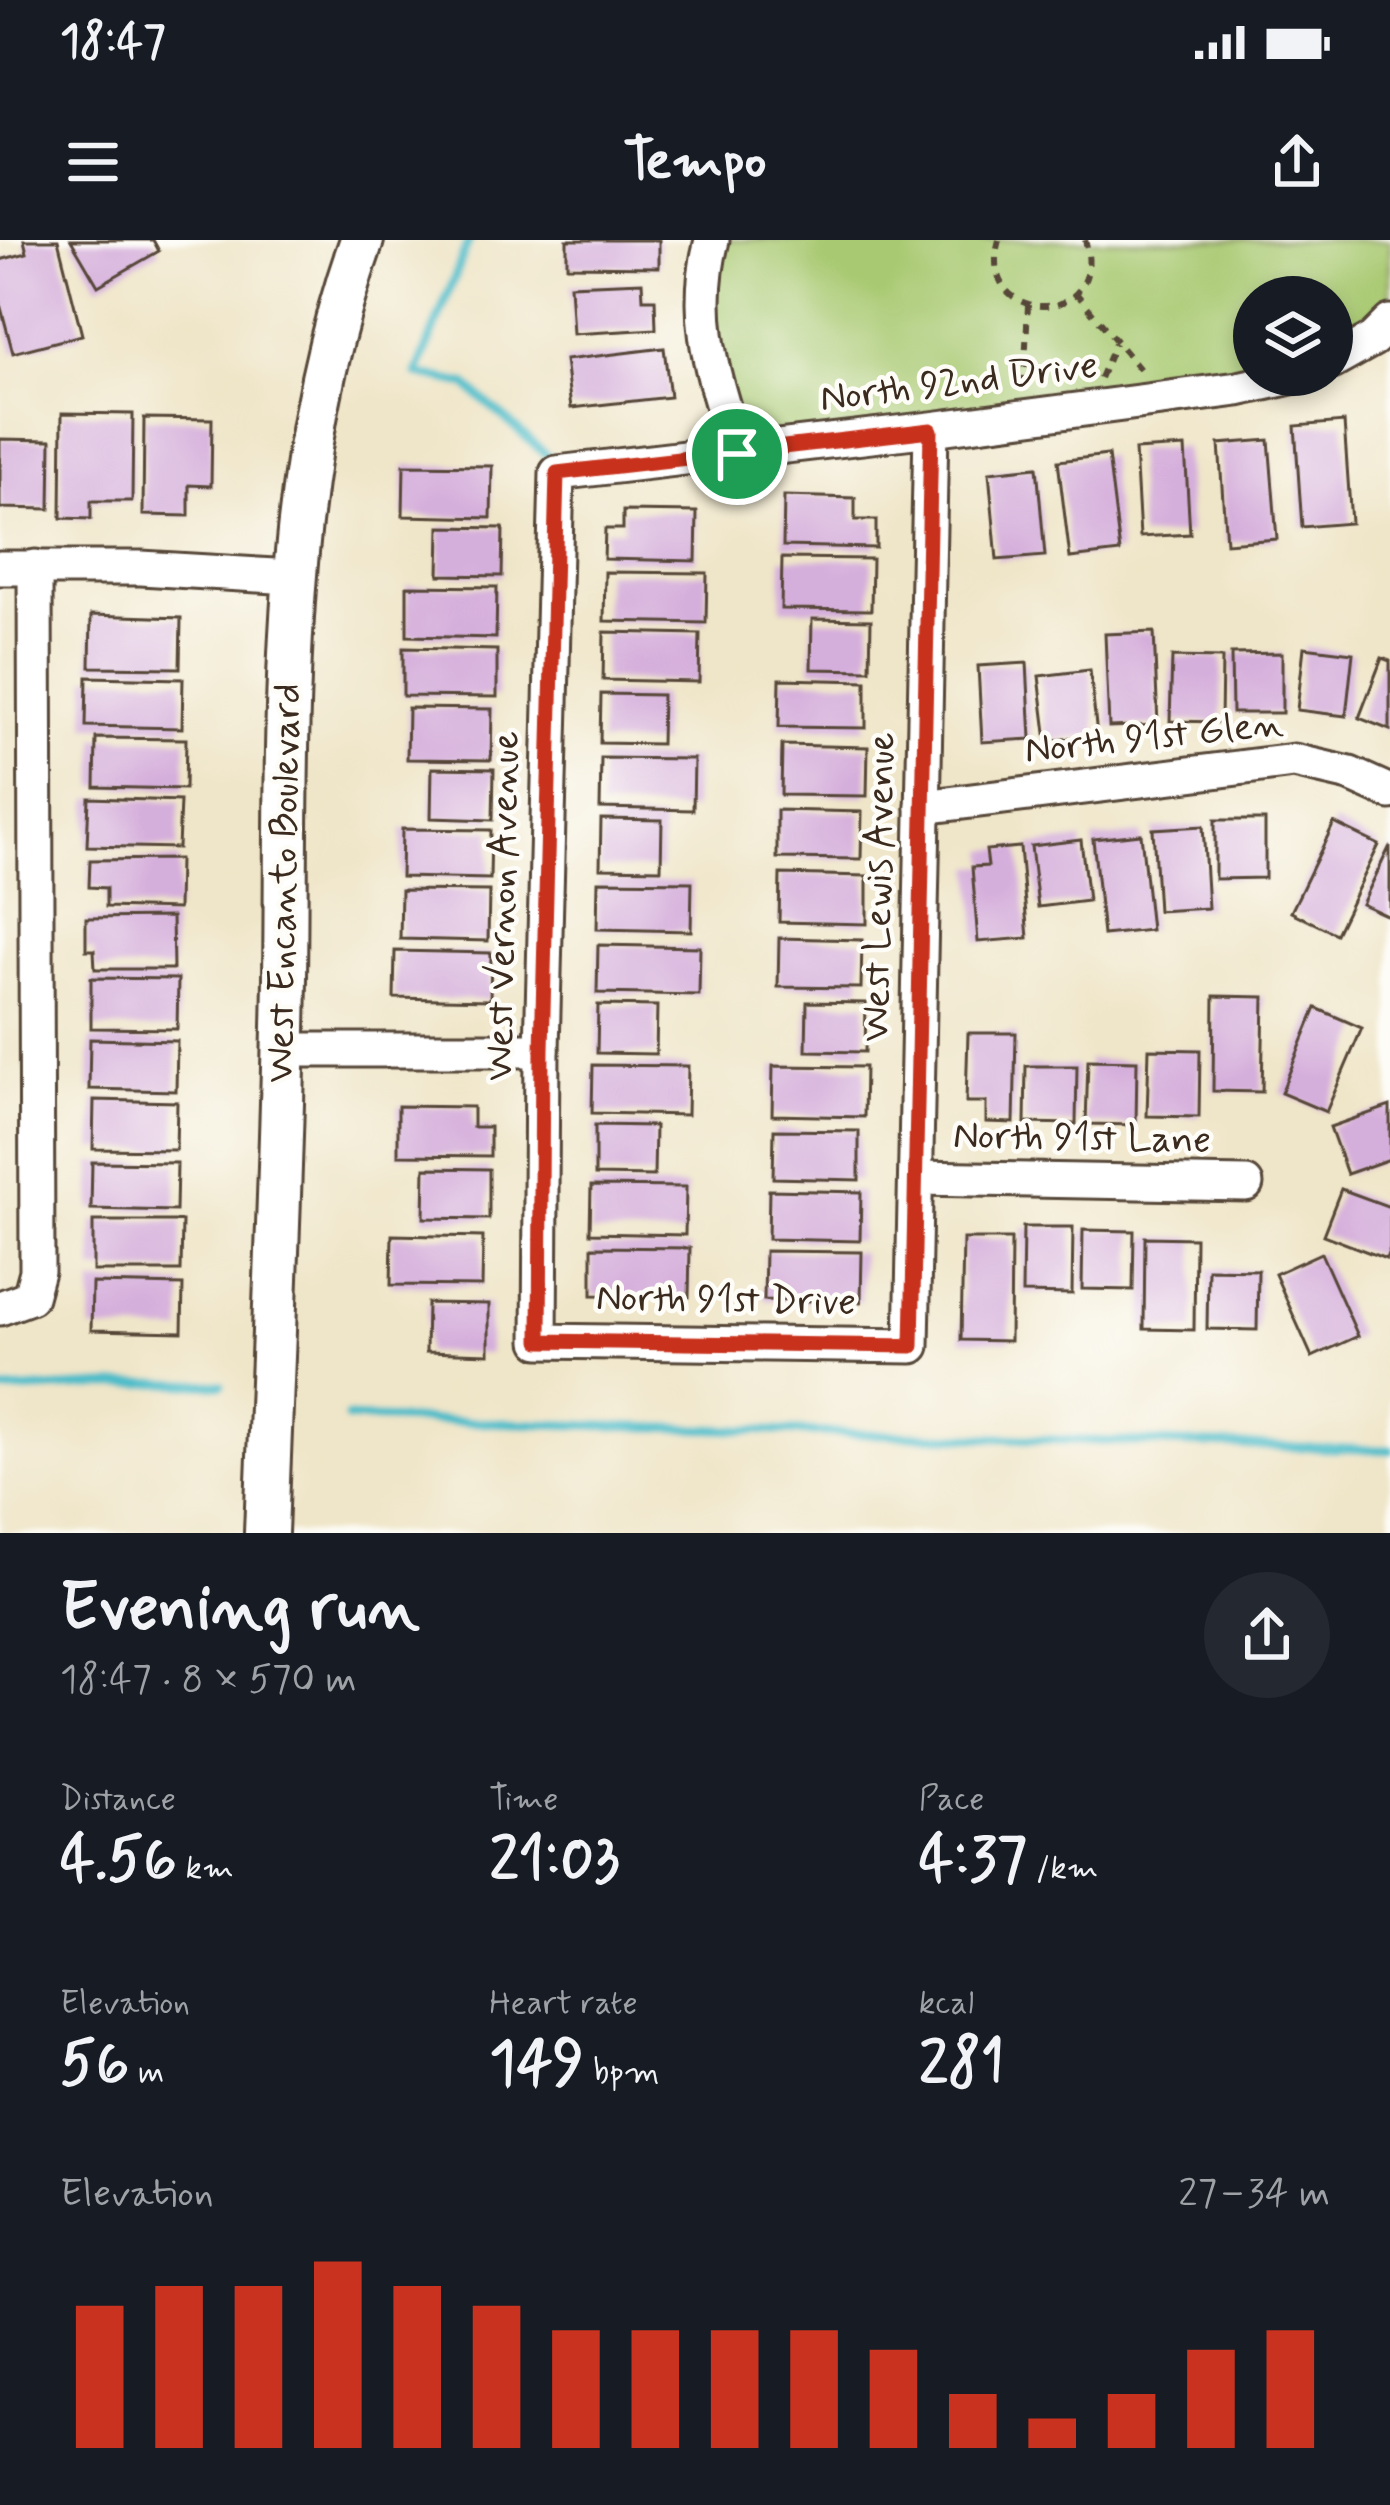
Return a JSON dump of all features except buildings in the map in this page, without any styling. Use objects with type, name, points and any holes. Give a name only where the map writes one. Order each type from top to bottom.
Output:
[{"type":"street","name":"West Encanto Boulevard","points":[[266,1533],[284,1050],[292,577],[318,402],[362,240]]},
{"type":"street","points":[[712,240],[702,283],[703,319],[708,356],[737,454]]},
{"type":"street","points":[[1353,353],[1384,340]]},
{"type":"street","name":"North 92nd Drive","points":[[557,473],[1233,390]]},
{"type":"street","name":"West Lewis Avenue","points":[[912,1346],[931,430]]},
{"type":"street","name":"West Vernon Avenue","points":[[540,1341],[542,1050],[557,473]]},
{"type":"street","points":[[15,1302],[37,1271],[35,567]]},
{"type":"street","points":[[0,568],[292,577]]},
{"type":"street","name":"North 91st Glen","points":[[923,807],[1294,761],[1350,773],[1390,791]]},
{"type":"street","points":[[284,1050],[542,1050]]},
{"type":"street","name":"North 91st Lane","points":[[916,1178],[1246,1184]]},
{"type":"street","name":"North 91st Drive","points":[[540,1341],[912,1346]]},
{"type":"path","points":[[999,240],[995,260],[1009,293],[1028,305],[1053,306],[1076,293],[1090,266],[1085,240]]},
{"type":"path","points":[[1076,293],[1144,374]]},
{"type":"path","points":[[1024,388],[1028,305]]},
{"type":"path","points":[[1100,379],[1115,343]]},
{"type":"green space","points":[[712,240],[1390,240],[1390,322],[1353,348],[1353,276],[1233,276],[1233,378],[737,454],[708,356]]},
{"type":"waterway","points":[[469,240],[417,374],[465,384],[548,456]]},
{"type":"waterway","points":[[0,1391],[157,1383],[221,1385]]},
{"type":"waterway","points":[[347,1418],[1390,1450]]},
{"type":"route","points":[[931,430],[912,1346],[540,1341],[542,1050],[557,473],[737,454],[931,430]]}]
